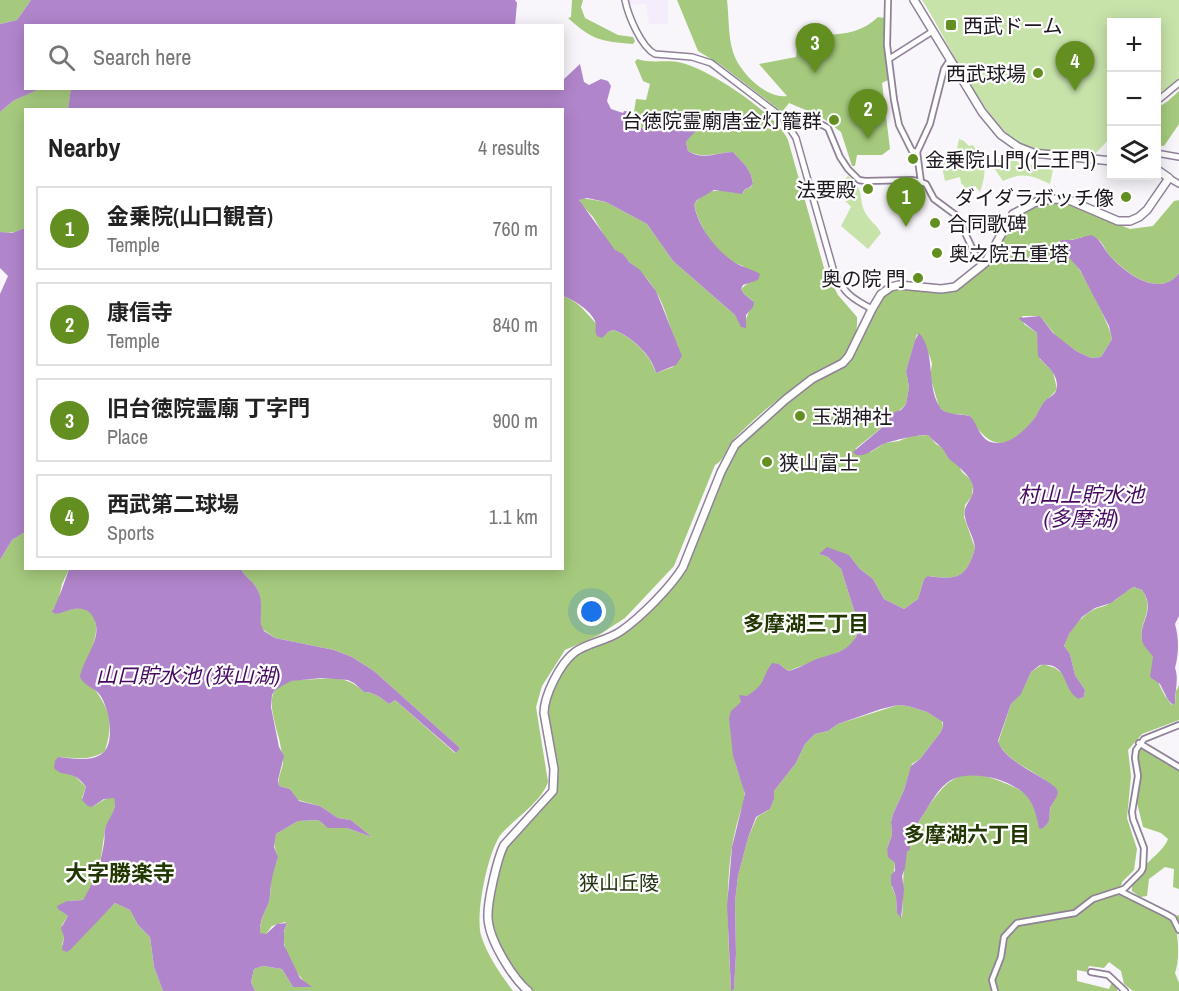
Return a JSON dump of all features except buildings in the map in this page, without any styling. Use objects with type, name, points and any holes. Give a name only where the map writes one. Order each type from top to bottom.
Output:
[{"type":"main road","points":[[914,0],[997,132],[1025,151],[1042,155],[1107,161]]},
{"type":"main road","points":[[528,991],[516,979],[492,937],[488,918],[504,845],[553,791],[554,769],[544,713],[545,701],[572,654],[621,632],[676,577],[683,567],[728,456],[735,445],[812,379],[843,363],[849,356],[881,294],[899,285],[948,289],[963,282],[983,264],[1013,214],[1036,202],[1052,199],[1069,200],[1118,221],[1130,221],[1147,210],[1169,178],[1161,172]]},
{"type":"street","points":[[625,0],[627,9],[650,51],[655,54],[698,58],[711,63],[787,122],[796,138],[834,272],[852,299],[872,309]]},
{"type":"street","points":[[888,0],[887,45],[899,125],[912,151],[917,152]]},
{"type":"street","points":[[889,59],[933,31]]},
{"type":"street","points":[[921,182],[917,152],[930,124],[944,69],[951,59]]},
{"type":"street","points":[[1161,98],[1179,83]]},
{"type":"street","points":[[787,122],[791,119],[798,119],[816,122],[828,128],[840,157],[852,174],[862,181],[912,180],[926,184],[934,199],[957,216],[975,254],[983,264]]},
{"type":"street","points":[[1161,154],[1179,157]]},
{"type":"street","points":[[1169,178],[1179,184]]},
{"type":"street","points":[[995,991],[992,980],[1001,957],[1004,937],[1017,923],[1073,914],[1094,899],[1120,891],[1138,876],[1144,861],[1143,842],[1132,816],[1138,774],[1135,754],[1139,743],[1159,731],[1179,725]]},
{"type":"street","points":[[1139,743],[1179,767]]},
{"type":"street","points":[[1120,891],[1173,918],[1179,930]]},
{"type":"street","points":[[1091,972],[1108,975],[1125,991]]},
{"type":"shaded area","points":[[627,0],[668,0],[668,24],[649,24],[646,4],[629,5]]},
{"type":"green space","points":[[0,0],[31,0],[17,20],[0,24]]},
{"type":"green space","points":[[572,0],[583,0],[581,7],[585,18],[618,35],[633,37],[635,41],[633,44],[605,41],[584,31],[568,18],[571,17]]},
{"type":"green space","points":[[677,0],[727,0],[730,39],[736,60],[754,83],[779,96],[787,96],[759,64],[796,57],[799,32],[820,35],[841,34],[870,24],[878,17],[885,18],[888,80],[882,83],[890,149],[882,155],[857,155],[855,166],[852,166],[841,132],[820,116],[789,103],[782,112],[721,65],[698,51]]},
{"type":"green space","name":"西武球場","points":[[922,0],[1179,0],[1179,79],[1161,95],[1161,18],[1107,18],[1107,141],[1095,154],[1037,150],[1022,144],[1008,134],[993,118],[967,79]]},
{"type":"green space","points":[[637,59],[671,61],[694,67],[741,94],[782,130],[788,140],[824,268],[838,295],[857,317],[856,334],[852,344],[842,359],[785,394],[734,439],[721,460],[715,465],[674,566],[625,618],[599,635],[565,650],[542,686],[536,707],[548,782],[534,803],[502,833],[497,841],[481,898],[481,935],[495,965],[513,991],[255,991],[251,982],[254,969],[263,966],[282,969],[293,987],[310,987],[293,967],[285,949],[284,932],[287,924],[285,922],[272,926],[266,934],[260,934],[270,897],[272,873],[277,860],[274,844],[276,834],[298,821],[318,820],[324,825],[347,828],[372,837],[351,820],[338,818],[320,806],[298,800],[290,789],[279,786],[283,759],[272,709],[276,689],[281,684],[296,680],[331,678],[348,681],[389,704],[395,700],[455,753],[460,748],[374,671],[352,657],[334,650],[275,638],[261,628],[259,594],[242,570],[564,570],[564,296],[576,303],[606,333],[613,330],[633,341],[645,353],[656,373],[673,367],[678,346],[655,290],[642,273],[613,248],[593,217],[580,203],[582,198],[606,202],[647,224],[673,261],[738,320],[746,319],[753,301],[741,289],[748,283],[743,266],[718,250],[711,242],[694,205],[699,198],[711,192],[743,193],[753,184],[751,175],[733,152],[699,155],[688,151],[686,142],[690,134],[700,127],[699,116],[692,120],[682,118],[651,132],[640,127],[634,112],[636,99],[646,100],[650,84],[643,81],[635,62]]},
{"type":"green space","points":[[36,90],[71,90],[68,108],[24,108],[24,228],[7,233],[0,232],[0,112],[13,101]]},
{"type":"green space","points":[[1179,91],[1179,124],[1164,146],[1161,146],[1161,105]]},
{"type":"green space","points":[[959,139],[969,146],[973,145],[983,163],[984,178],[980,192],[975,186],[966,188],[961,183],[960,177],[945,181],[941,163],[951,160]]},
{"type":"green space","points":[[995,160],[1010,160],[1053,170],[1050,184],[1026,176],[1015,176],[1003,181],[994,168]]},
{"type":"green space","points":[[848,176],[860,191],[863,209],[881,233],[868,249],[841,226],[851,207],[834,189]]},
{"type":"green space","name":"狭山丘陵","points":[[1060,199],[1118,221],[1120,225],[1130,229],[1153,226],[1174,201],[1179,200],[1179,273],[1162,284],[1153,284],[1143,281],[1125,269],[1110,256],[1096,238],[1063,240],[1058,245],[1081,272],[1103,314],[1112,339],[1101,357],[1091,358],[1076,351],[1056,336],[1040,316],[1022,316],[1024,324],[1037,333],[1040,359],[1053,372],[1057,389],[1025,430],[1008,442],[992,441],[977,428],[970,416],[951,414],[939,407],[930,376],[932,364],[930,357],[917,334],[906,371],[909,387],[906,404],[885,425],[855,449],[871,452],[885,443],[911,436],[928,435],[943,448],[948,458],[957,462],[973,486],[972,496],[965,505],[964,517],[975,548],[964,572],[953,577],[929,576],[924,579],[918,599],[904,609],[884,599],[873,579],[860,569],[849,555],[819,554],[828,557],[841,569],[860,629],[851,645],[842,651],[788,671],[779,664],[768,670],[758,689],[741,702],[734,730],[733,751],[745,799],[737,822],[729,869],[728,918],[731,990],[734,989],[736,954],[735,902],[738,876],[748,838],[757,817],[770,809],[774,791],[796,763],[805,744],[815,734],[828,731],[838,724],[898,705],[927,712],[942,721],[943,727],[940,733],[920,759],[912,764],[891,822],[892,835],[887,849],[889,857],[895,863],[892,887],[896,897],[897,913],[902,917],[904,868],[910,839],[928,807],[949,782],[957,777],[974,774],[1016,788],[1029,799],[1042,829],[1047,824],[1051,806],[1058,792],[1011,758],[998,743],[1011,704],[1021,693],[1031,672],[1043,664],[1063,674],[1079,699],[1084,697],[1085,690],[1075,675],[1070,654],[1064,647],[1068,636],[1075,625],[1088,613],[1108,604],[1134,587],[1142,590],[1146,597],[1147,610],[1141,634],[1142,641],[1152,655],[1158,681],[1172,705],[1175,703],[1179,685],[1179,720],[1142,734],[1128,750],[1131,776],[1127,818],[1137,849],[1134,870],[1122,882],[1120,894],[1169,918],[1179,915],[1179,926],[1176,930],[1178,952],[1175,973],[1179,991],[1133,991],[1124,984],[1121,971],[1109,962],[1104,968],[1089,966],[1087,972],[1077,970],[1077,981],[1109,989],[1113,980],[1119,985],[1117,991],[528,991],[520,984],[492,937],[489,909],[500,856],[553,791],[545,701],[572,654],[621,632],[678,574],[728,456],[785,400],[843,363],[872,309],[891,287],[948,289],[974,273],[1020,209]]},
{"type":"green space","points":[[24,533],[24,570],[69,570],[62,584],[58,602],[53,609],[56,614],[83,609],[94,617],[96,631],[91,651],[93,686],[107,712],[110,726],[105,751],[100,754],[89,758],[58,757],[63,773],[73,774],[86,787],[82,798],[92,807],[107,798],[116,800],[113,813],[105,829],[101,857],[92,887],[83,900],[67,901],[61,911],[68,916],[62,925],[64,937],[62,945],[79,939],[115,903],[130,910],[138,925],[150,937],[154,967],[163,991],[0,991],[0,560],[12,540]]},
{"type":"green space","points":[[1139,747],[1143,747],[1179,768],[1179,889],[1173,887],[1174,869],[1165,867],[1149,879],[1147,896],[1140,897],[1132,891],[1136,876],[1168,839],[1161,833],[1143,827],[1137,803],[1140,778],[1137,757]]},
{"type":"water","points":[[31,0],[515,0],[517,3],[515,24],[24,24],[24,90],[37,90],[13,101],[0,112],[0,24],[17,20]]},
{"type":"water","points":[[580,64],[584,82],[589,85],[601,79],[608,81],[611,86],[607,101],[611,109],[623,113],[624,111],[634,112],[640,127],[647,131],[657,130],[676,119],[700,116],[703,121],[686,142],[688,151],[705,156],[733,152],[746,166],[753,184],[742,194],[714,190],[697,200],[694,205],[704,230],[720,251],[737,264],[760,274],[758,280],[743,285],[741,289],[754,302],[746,315],[746,328],[741,327],[735,315],[673,261],[647,224],[606,202],[587,198],[579,200],[615,250],[623,254],[640,270],[656,291],[682,356],[676,365],[656,373],[650,359],[633,341],[613,330],[602,338],[597,336],[595,321],[586,309],[564,296],[564,108],[68,108],[71,90],[564,90],[564,79]]},
{"type":"water","points":[[24,228],[24,533],[12,540],[0,560],[0,294],[8,276],[0,268],[0,232],[12,233]]},
{"type":"water","name":"村山上貯水池 (多摩湖)","points":[[1091,235],[1100,241],[1116,263],[1143,281],[1162,284],[1179,273],[1179,616],[1175,624],[1178,646],[1175,668],[1177,680],[1175,703],[1173,705],[1168,700],[1160,684],[1150,677],[1153,657],[1144,646],[1141,634],[1148,610],[1146,597],[1142,590],[1134,587],[1111,603],[1095,608],[1082,617],[1069,634],[1064,646],[1070,654],[1075,675],[1085,690],[1084,697],[1079,699],[1073,695],[1061,672],[1056,668],[1050,665],[1040,665],[1031,672],[1021,694],[1011,704],[998,741],[1010,757],[1049,782],[1058,792],[1045,827],[1039,828],[1028,798],[1021,791],[1003,781],[981,776],[951,780],[936,794],[912,835],[902,876],[904,890],[901,918],[897,913],[896,897],[891,883],[895,863],[888,857],[887,849],[892,835],[891,822],[911,766],[920,759],[940,733],[943,722],[927,712],[898,705],[838,724],[828,731],[815,734],[805,744],[796,763],[774,791],[770,809],[756,817],[748,838],[738,876],[735,902],[736,954],[734,989],[731,991],[727,906],[732,847],[745,794],[733,756],[729,718],[731,711],[741,702],[739,695],[747,696],[758,687],[772,663],[779,664],[788,671],[839,652],[855,638],[860,629],[841,569],[828,557],[819,554],[827,547],[849,555],[860,569],[873,579],[884,599],[904,609],[918,599],[924,579],[928,576],[946,578],[964,572],[975,548],[965,512],[973,491],[972,483],[928,435],[890,442],[864,455],[856,455],[853,452],[885,425],[892,413],[901,410],[906,404],[909,387],[906,371],[919,333],[928,350],[933,390],[941,409],[949,413],[971,417],[984,438],[993,443],[1009,441],[1023,431],[1035,418],[1044,402],[1055,393],[1057,386],[1055,376],[1038,356],[1037,333],[1018,318],[1040,316],[1053,333],[1076,351],[1091,358],[1101,357],[1112,339],[1109,326],[1080,270],[1058,245],[1061,240],[1072,240]]},
{"type":"water","name":"山口貯水池 (狭山湖)","points":[[69,570],[242,570],[258,592],[261,601],[261,625],[264,631],[275,638],[334,650],[352,657],[374,671],[460,748],[456,753],[395,700],[389,704],[374,694],[364,692],[348,680],[322,678],[291,681],[275,690],[271,707],[279,747],[284,756],[278,780],[279,786],[290,789],[299,801],[320,806],[338,818],[351,820],[372,837],[347,828],[328,828],[318,820],[298,821],[276,834],[274,847],[278,857],[270,899],[261,922],[260,933],[266,934],[277,924],[287,923],[284,931],[284,945],[300,978],[312,987],[293,987],[282,969],[263,966],[254,969],[251,982],[255,991],[163,991],[154,967],[150,937],[138,925],[130,910],[115,903],[71,949],[67,952],[62,950],[64,937],[61,928],[68,916],[57,906],[67,901],[83,900],[87,893],[99,866],[105,829],[114,810],[115,802],[114,798],[104,799],[92,807],[88,806],[82,800],[86,787],[81,781],[54,768],[58,757],[85,759],[100,755],[108,744],[110,735],[106,708],[100,695],[80,677],[93,646],[95,622],[90,612],[84,609],[56,614],[52,612]]},
{"type":"place","name":"西武ドーム","points":[[951,25]]},
{"type":"place","name":"旧台徳院霊廟 丁字門","points":[[815,73]]},
{"type":"place","name":"西武球場","points":[[1038,73]]},
{"type":"place","name":"西武第二球場","points":[[1075,91]]},
{"type":"place","name":"台徳院霊廟唐金灯籠群","points":[[834,120]]},
{"type":"place","name":"康信寺","points":[[868,139]]},
{"type":"place","name":"金乗院山門(仁王門)","points":[[913,159]]},
{"type":"place","name":"法要殿","points":[[868,189]]},
{"type":"place","name":"ダイダラボッチ像","points":[[1126,197]]},
{"type":"place","name":"合同歌碑","points":[[935,223]]},
{"type":"place","name":"金乗院(山口観音)","points":[[906,227]]},
{"type":"place","name":"奥之院五重塔","points":[[937,253]]},
{"type":"place","name":"奥の院 門","points":[[918,278]]},
{"type":"place","name":"玉湖神社","points":[[800,416]]},
{"type":"place","name":"狭山富士","points":[[767,462]]},
{"type":"district","name":"多摩湖三丁目","points":[[806,623]]},
{"type":"district","name":"多摩湖六丁目","points":[[967,834]]},
{"type":"district","name":"大字勝楽寺","points":[[120,873]]}]
